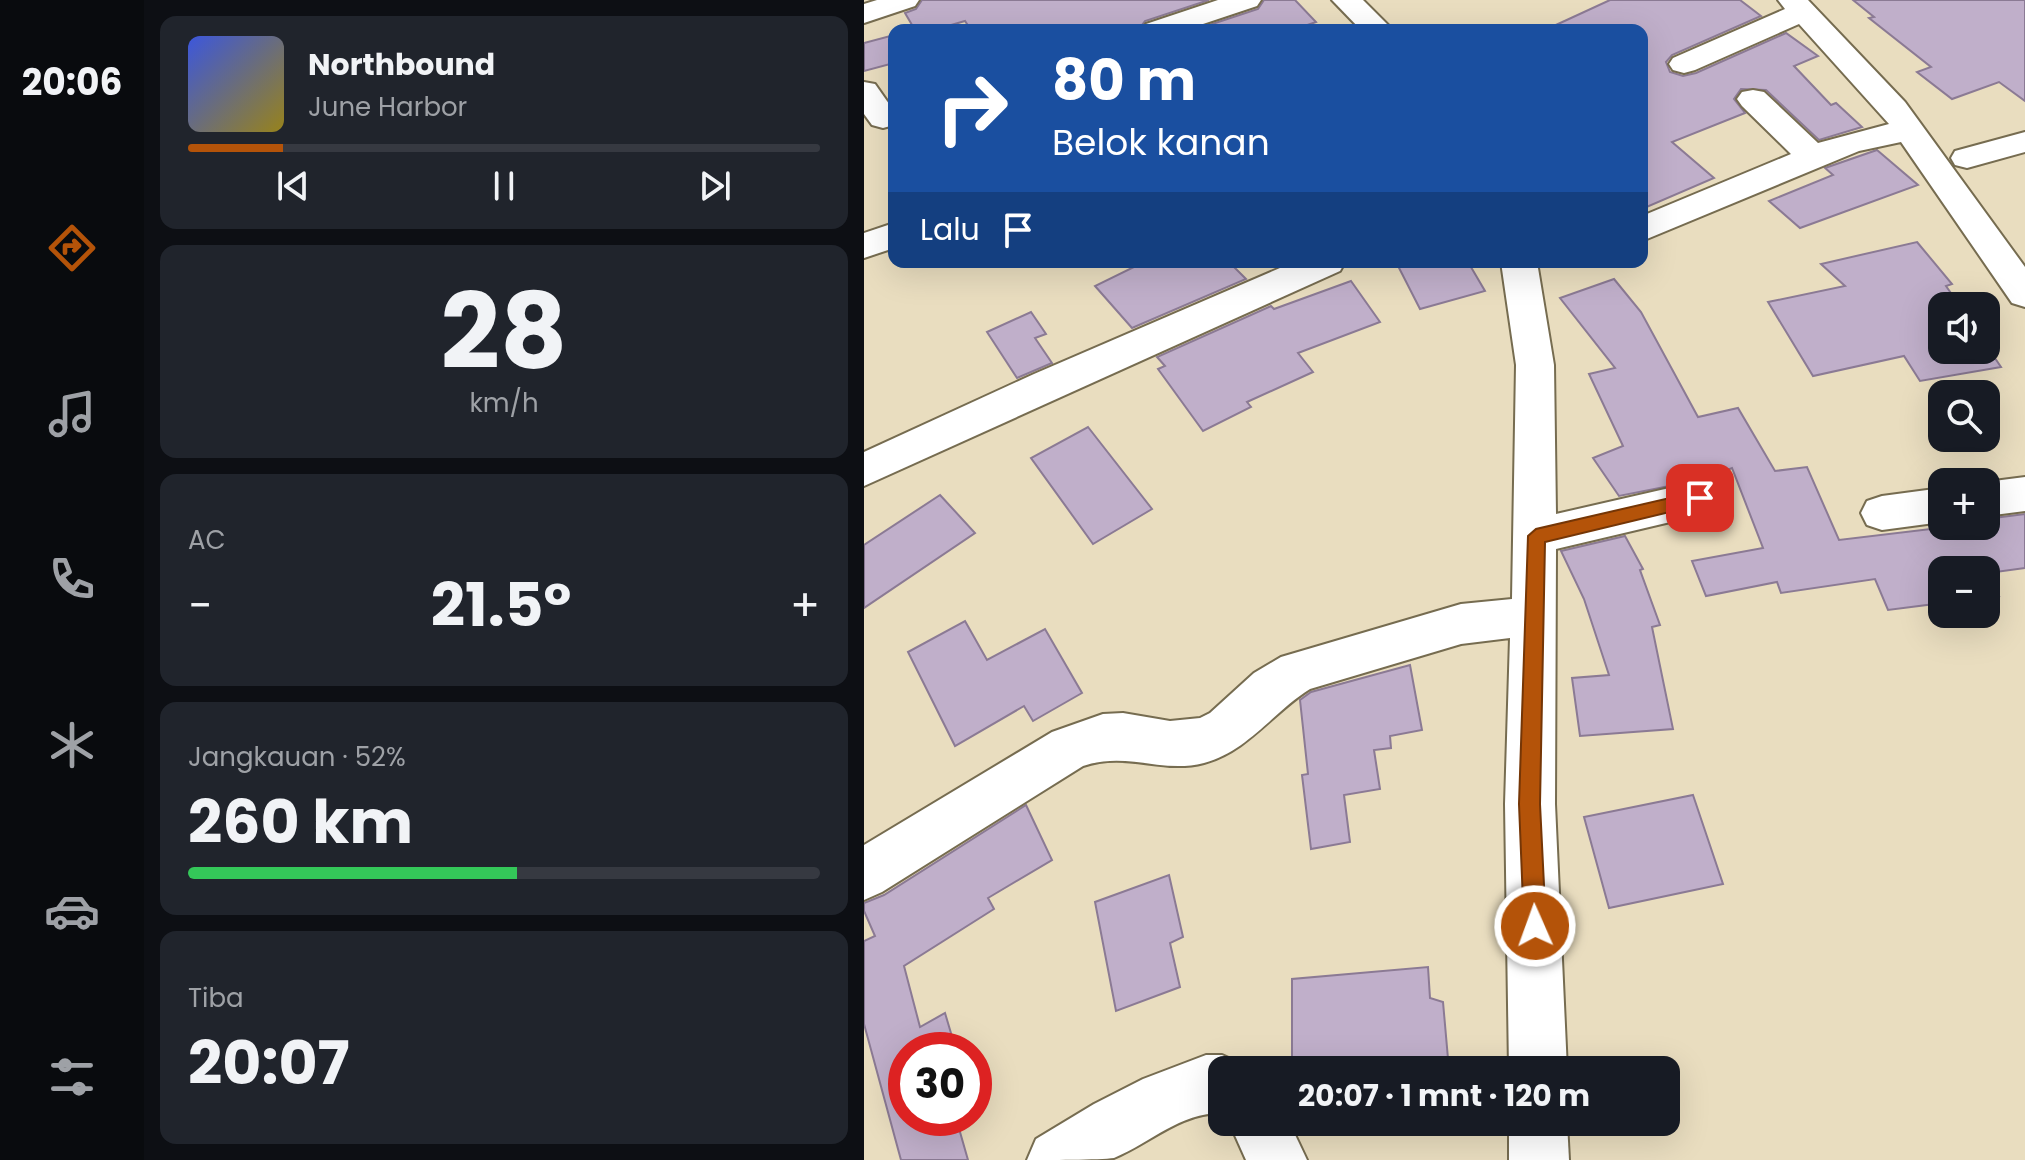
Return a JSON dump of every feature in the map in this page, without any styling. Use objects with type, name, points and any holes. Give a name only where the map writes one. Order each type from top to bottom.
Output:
[{"type":"street","points":[[864,14],[905,0]]},
{"type":"street","points":[[1168,24],[1202,6],[1247,0]]},
{"type":"street","points":[[1346,0],[1372,24]]},
{"type":"street","points":[[1684,64],[1806,4]]},
{"type":"street","points":[[1806,4],[1909,130],[2025,294]]},
{"type":"street","points":[[1806,4],[1872,47],[1976,170],[2025,142]]},
{"type":"street","points":[[864,91],[880,118]]},
{"type":"street","points":[[1753,99],[1813,157]]},
{"type":"street","points":[[1648,226],[1850,143],[1909,130]]},
{"type":"street","points":[[864,246],[888,237]]},
{"type":"street","points":[[864,470],[1310,268]]},
{"type":"street","points":[[1528,268],[1535,365],[1536,536],[1530,804],[1538,1056]]},
{"type":"street","points":[[2000,497],[2025,494]]},
{"type":"street","points":[[1536,536],[1700,498]]},
{"type":"street","points":[[1882,513],[1928,507]]},
{"type":"street","points":[[864,874],[1069,748],[1103,737],[1123,736],[1170,744],[1204,740],[1227,729],[1271,688],[1297,672],[1461,624],[1534,616]]},
{"type":"street","points":[[1057,1160],[1180,1091],[1208,1082]]},
{"type":"street","points":[[1265,1136],[1277,1160]]},
{"type":"street","points":[[1538,1136],[1539,1160]]},
{"type":"building","points":[[922,0],[1209,0],[1143,24],[967,24],[965,21],[955,24],[911,24],[905,13],[916,9]]},
{"type":"building","points":[[1264,0],[1295,0],[1316,22],[1212,24],[1258,9]]},
{"type":"building","points":[[1610,0],[1740,0],[1761,16],[1672,55],[1666,62],[1670,72],[1683,76],[1696,73],[1786,33],[1818,56],[1794,66],[1831,105],[1836,103],[1862,127],[1819,140],[1766,90],[1741,89],[1734,99],[1745,113],[1672,142],[1714,178],[1648,206],[1648,24],[1558,24]]},
{"type":"building","points":[[1853,0],[2025,0],[2025,101],[1999,82],[1952,99],[1917,72],[1931,67],[1869,18],[1874,17]]},
{"type":"building","points":[[888,37],[888,65],[864,71],[864,43]]},
{"type":"building","points":[[1877,150],[1918,185],[1800,228],[1769,201],[1833,175],[1825,168]]},
{"type":"building","points":[[1917,242],[1952,284],[1946,286],[1950,292],[1928,292],[1928,364],[1999,364],[2001,367],[1920,381],[1904,356],[1813,376],[1768,302],[1845,286],[1821,264]]},
{"type":"building","points":[[1132,268],[1235,268],[1246,279],[1132,328],[1095,286]]},
{"type":"building","points":[[1399,268],[1472,268],[1485,291],[1420,309]]},
{"type":"building","points":[[1614,279],[1641,312],[1698,417],[1738,408],[1775,471],[1807,467],[1839,540],[1928,529],[1928,540],[2000,540],[2000,517],[2025,514],[2025,568],[2000,571],[2000,556],[1928,556],[1928,605],[1888,610],[1875,579],[1781,593],[1777,582],[1706,596],[1692,561],[1763,548],[1732,468],[1705,479],[1619,496],[1593,458],[1623,446],[1589,374],[1615,368],[1560,298]]},
{"type":"building","points":[[1351,281],[1380,322],[1298,353],[1313,372],[1247,402],[1251,407],[1203,431],[1158,369],[1165,366],[1157,357],[1271,306],[1274,309]]},
{"type":"building","points":[[1031,312],[1046,334],[1035,338],[1052,363],[1017,378],[987,332]]},
{"type":"building","points":[[1088,427],[1152,509],[1093,544],[1031,458]]},
{"type":"building","points":[[940,495],[975,533],[864,608],[864,545]]},
{"type":"building","points":[[1625,536],[1643,569],[1640,570],[1660,625],[1652,627],[1673,729],[1580,736],[1572,678],[1609,675],[1584,599],[1561,551]]},
{"type":"building","points":[[965,621],[987,660],[1045,629],[1082,693],[1033,721],[1024,706],[955,746],[908,652]]},
{"type":"building","points":[[1410,665],[1422,730],[1390,736],[1391,748],[1374,750],[1380,789],[1344,795],[1350,842],[1311,849],[1302,775],[1308,774],[1300,700],[1311,692]]},
{"type":"building","points":[[1693,795],[1723,884],[1609,908],[1584,817]]},
{"type":"building","points":[[1026,805],[1052,860],[988,898],[994,909],[904,966],[920,1027],[945,1013],[951,1032],[888,1032],[888,1112],[864,1024],[864,941],[875,936],[864,911],[864,903],[884,895]]},
{"type":"building","points":[[1169,875],[1183,937],[1170,943],[1180,987],[1116,1011],[1095,902]]},
{"type":"building","points":[[1428,967],[1430,998],[1443,1002],[1448,1056],[1292,1056],[1292,979]]},
{"type":"building","points":[[894,1136],[961,1136],[968,1160],[901,1160]]},
{"type":"route","points":[[1535,926],[1530,804],[1536,536],[1700,498]]}]
